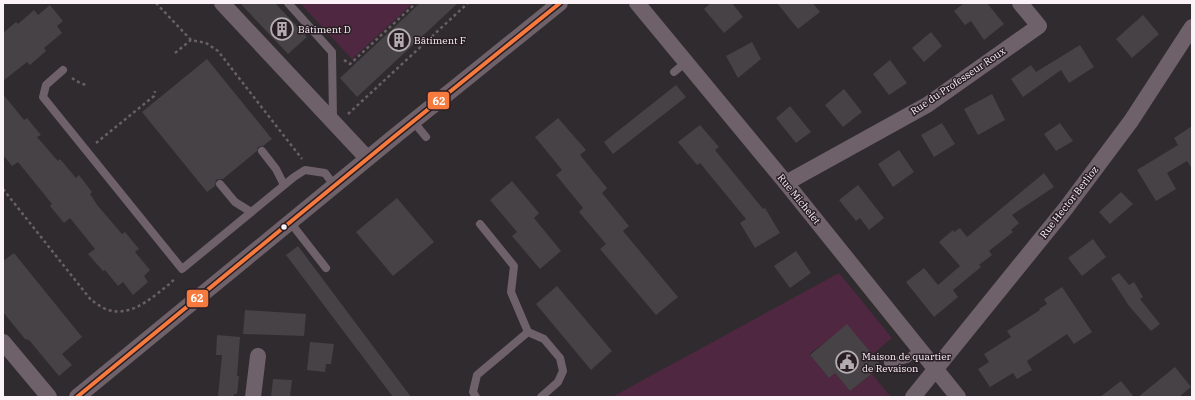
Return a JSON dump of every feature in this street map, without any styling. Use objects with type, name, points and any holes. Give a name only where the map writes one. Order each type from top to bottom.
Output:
[{"type":"street","points":[[222,3],[367,158]]},
{"type":"street","points":[[77,397],[367,158],[560,3]]},
{"type":"street","name":"Rue Michelet","points":[[637,3],[786,182],[958,397]]},
{"type":"street","name":"Rue du Professeur Roux","points":[[786,182],[927,105],[1039,26],[1020,3]]},
{"type":"street","name":"Rue Hector Berlioz","points":[[913,397],[1066,208],[1122,133],[1192,27]]},
{"type":"street","points":[[3,342],[49,397]]},
{"type":"street","points":[[253,397],[258,356]]},
{"type":"lane","points":[[288,3],[332,52],[335,123]]},
{"type":"lane","points":[[674,72],[686,62]]},
{"type":"lane","points":[[63,70],[46,84],[43,97],[182,269],[284,185],[305,170],[325,173],[334,185]]},
{"type":"lane","points":[[413,121],[426,137]]},
{"type":"lane","points":[[262,151],[276,169],[284,185]]},
{"type":"lane","points":[[220,184],[235,202],[251,212]]},
{"type":"lane","points":[[290,222],[326,268]]},
{"type":"lane","points":[[480,224],[514,266],[511,292],[528,332],[544,339],[560,358],[563,371],[558,382],[541,397]]},
{"type":"lane","points":[[476,397],[473,392],[478,375],[528,332]]},
{"type":"lane","points":[[888,363],[906,359],[920,349]]},
{"type":"path","points":[[156,3],[191,40],[206,43],[218,51],[302,159],[305,170]]},
{"type":"path","points":[[335,123],[468,3]]},
{"type":"path","points":[[332,52],[350,64],[414,4]]},
{"type":"path","points":[[175,53],[191,40]]},
{"type":"path","points":[[63,70],[76,81],[88,86]]},
{"type":"path","points":[[86,151],[154,96],[155,91]]},
{"type":"path","points":[[3,189],[91,300],[107,310],[126,312],[141,305],[171,283],[182,269]]},
{"type":"shaded area","points":[[300,3],[413,3],[352,59]]},
{"type":"shaded area","points":[[839,273],[892,338],[872,355],[836,334],[809,354],[829,378],[835,373],[850,391],[872,374],[890,396],[889,397],[612,397]]},
{"type":"building","name":"Bâtiment D","points":[[240,3],[275,3],[307,37],[288,54]]},
{"type":"building","name":"Bâtiment F","points":[[420,3],[458,3],[357,97],[340,78]]},
{"type":"building","points":[[711,3],[732,3],[743,17],[724,33],[704,9]]},
{"type":"building","points":[[777,3],[813,3],[820,12],[798,29]]},
{"type":"building","points":[[964,3],[987,3],[1004,24],[984,40],[971,21],[965,25],[954,11]]},
{"type":"building","points":[[50,5],[63,21],[57,26],[62,33],[44,48],[46,51],[30,65],[27,62],[3,81],[3,33],[16,22],[18,24],[34,10],[38,15]]},
{"type":"building","points":[[1143,15],[1159,34],[1132,58],[1116,39]]},
{"type":"building","points":[[931,32],[942,46],[924,62],[912,48]]},
{"type":"building","points":[[752,42],[761,59],[738,78],[726,56]]},
{"type":"building","points":[[1080,45],[1094,67],[1069,83],[1061,70],[1023,97],[1011,79],[1031,65],[1036,72]]},
{"type":"building","points":[[207,59],[272,139],[263,146],[258,147],[257,151],[223,179],[216,180],[215,186],[207,192],[142,112]]},
{"type":"building","points":[[890,60],[907,83],[889,95],[873,74]]},
{"type":"building","points":[[676,85],[686,97],[613,154],[604,142]]},
{"type":"building","points":[[844,89],[862,112],[843,127],[825,105]]},
{"type":"building","points":[[3,94],[24,120],[27,118],[41,135],[37,137],[58,161],[60,159],[76,178],[79,175],[92,192],[90,194],[98,206],[122,234],[125,232],[139,249],[135,252],[150,270],[144,276],[148,282],[133,295],[123,282],[118,286],[105,270],[103,271],[88,254],[95,249],[70,218],[64,223],[50,206],[52,204],[18,162],[12,166],[3,155]]},
{"type":"building","points":[[992,94],[1005,120],[978,135],[964,109]]},
{"type":"building","points":[[790,106],[811,132],[796,143],[776,118]]},
{"type":"building","points":[[558,118],[586,150],[580,155],[607,188],[602,193],[629,226],[623,231],[678,297],[656,315],[600,249],[606,244],[579,212],[583,208],[556,175],[562,170],[535,137]]},
{"type":"building","points":[[942,123],[955,144],[934,157],[921,135]]},
{"type":"building","points":[[1060,123],[1073,141],[1056,151],[1044,134]]},
{"type":"building","points":[[700,125],[719,147],[715,150],[763,209],[765,208],[780,233],[755,248],[740,223],[746,219],[700,163],[697,165],[678,142]]},
{"type":"building","points":[[1192,126],[1192,169],[1187,161],[1167,173],[1176,189],[1156,201],[1137,170],[1178,145],[1174,138]]},
{"type":"building","points":[[899,150],[914,172],[893,187],[878,164]]},
{"type":"building","points":[[1044,173],[1054,187],[1012,215],[1019,223],[1011,230],[1013,232],[989,251],[992,255],[979,265],[981,267],[953,290],[958,297],[934,317],[906,282],[924,268],[938,285],[960,266],[939,242],[953,230],[954,232],[960,228],[967,237]]},
{"type":"building","points":[[512,181],[539,213],[534,218],[561,251],[540,269],[512,236],[517,232],[490,200]]},
{"type":"building","points":[[858,185],[884,218],[869,230],[860,218],[856,221],[839,200]]},
{"type":"building","points":[[1121,192],[1133,204],[1110,224],[1099,212]]},
{"type":"building","points":[[397,198],[434,242],[393,276],[356,232]]},
{"type":"building","points":[[1093,239],[1106,257],[1082,276],[1068,258]]},
{"type":"building","points":[[298,246],[411,397],[393,397],[286,255]]},
{"type":"building","points":[[796,251],[811,273],[790,288],[774,266]]},
{"type":"building","points":[[14,253],[82,337],[62,354],[72,365],[59,376],[29,340],[25,339],[3,312],[3,261]]},
{"type":"building","points":[[1119,273],[1129,285],[1134,282],[1143,297],[1140,299],[1160,324],[1151,331],[1129,306],[1111,278]]},
{"type":"building","points":[[557,286],[612,351],[591,370],[536,304]]},
{"type":"building","points":[[1062,287],[1092,332],[1074,344],[1067,334],[1027,361],[1032,370],[1017,379],[1013,373],[990,387],[978,369],[989,362],[984,354],[1011,337],[1007,331],[1040,310],[1039,309],[1047,304],[1044,299]]},
{"type":"building","points":[[245,310],[306,314],[304,336],[243,334]]},
{"type":"building","points":[[847,324],[882,366],[850,391],[835,373],[829,378],[810,355]]},
{"type":"building","points":[[217,335],[240,337],[237,376],[239,376],[237,394],[234,394],[234,397],[218,397],[222,355],[216,355]]},
{"type":"building","points":[[310,342],[334,344],[331,364],[326,364],[325,372],[307,370]]},
{"type":"building","points":[[1175,367],[1191,387],[1179,397],[1138,397]]},
{"type":"building","points":[[273,379],[292,380],[290,397],[271,397]]},
{"type":"building","points":[[1121,381],[1134,397],[1100,397]]},
{"type":"transit line","name":"62","points":[[77,397],[395,136],[560,3]]},
{"type":"place","name":"Bâtiment D","points":[[282,29]]},
{"type":"place","name":"Bâtiment F","points":[[399,40]]},
{"type":"place","name":"Maison de quartier de Revaison","points":[[847,362]]}]
